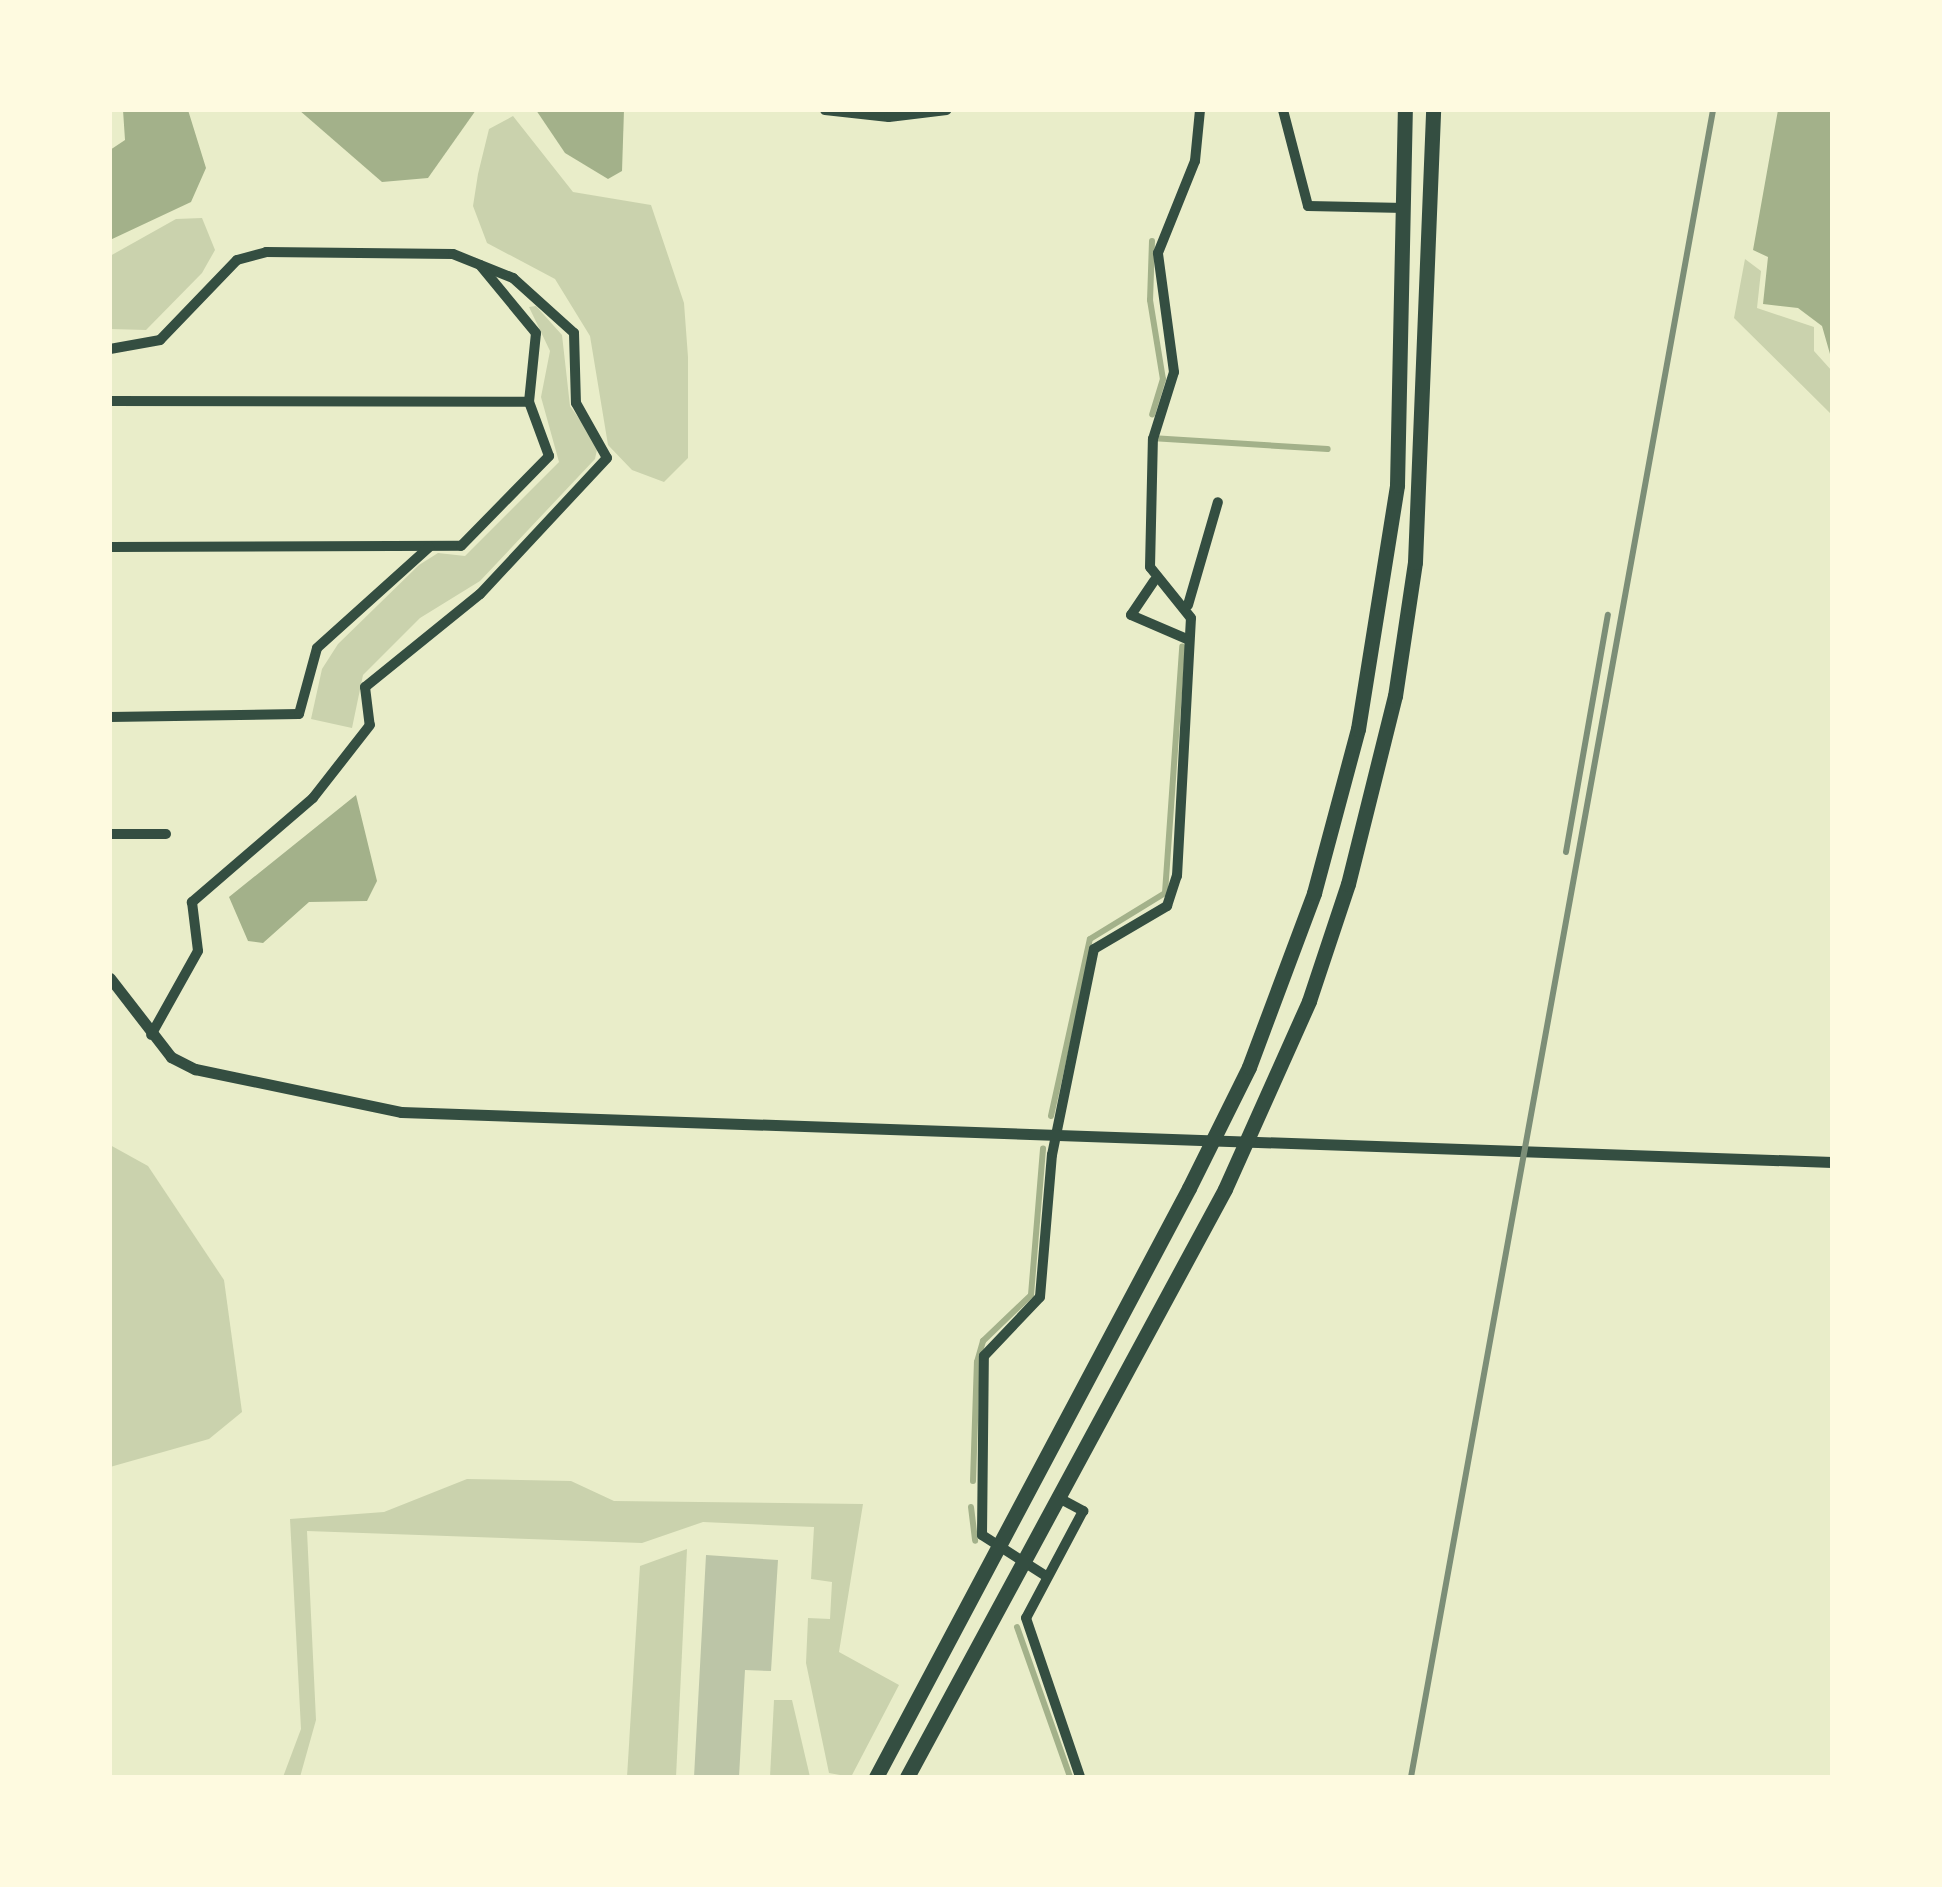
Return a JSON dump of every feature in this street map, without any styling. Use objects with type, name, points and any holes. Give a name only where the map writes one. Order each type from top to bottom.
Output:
[{"type":"highway","points":[[876,1777],[1214,1138],[1314,893],[1362,711],[1397,485],[1405,110]]},
{"type":"highway","points":[[907,1777],[1248,1138],[1309,1001],[1395,696],[1426,459],[1433,110]]},
{"type":"street","points":[[825,110],[889,117],[947,110]]},
{"type":"street","points":[[1189,640],[1131,615],[1154,581],[1153,439],[1174,372],[1158,253],[1195,160],[1200,110]]},
{"type":"street","points":[[1282,110],[1308,206],[1405,208]]},
{"type":"street","points":[[110,350],[160,340],[237,260],[266,252],[419,251],[480,264],[537,294],[574,334],[576,403],[604,445],[602,469],[480,594],[365,686],[370,725],[314,798],[192,902],[198,952],[151,1035]]},
{"type":"street","points":[[110,547],[460,546],[549,456],[529,402],[536,333],[480,264]]},
{"type":"street","points":[[110,401],[529,402]]},
{"type":"street","points":[[1046,1576],[982,1535],[978,1501],[984,1356],[1040,1298],[1057,1132],[1094,948],[1174,894],[1188,605],[1218,502]]},
{"type":"street","points":[[110,717],[299,714],[317,648],[430,546]]},
{"type":"street","points":[[1154,581],[1188,605]]},
{"type":"street","points":[[110,834],[166,834]]},
{"type":"street","points":[[110,978],[151,1035],[195,1069],[401,1112],[1248,1138],[1832,1162]]},
{"type":"street","points":[[1057,1498],[1083,1512],[1026,1618],[1080,1777]]},
{"type":"shaded area","points":[[123,110],[188,110],[206,168],[191,202],[110,240],[110,150],[125,140]]},
{"type":"shaded area","points":[[299,110],[476,110],[428,178],[382,182]]},
{"type":"shaded area","points":[[536,110],[624,110],[622,171],[608,179],[565,153]]},
{"type":"shaded area","points":[[1778,110],[1832,110],[1832,361],[1822,326],[1798,308],[1763,304],[1768,257],[1753,250]]},
{"type":"shaded area","points":[[513,116],[573,192],[651,205],[684,303],[688,357],[688,458],[664,482],[632,470],[608,445],[590,336],[555,279],[487,243],[473,206],[478,174],[489,129]]},
{"type":"shaded area","points":[[202,218],[215,250],[202,273],[146,330],[110,329],[110,256],[176,219]]},
{"type":"shaded area","points":[[1745,259],[1761,271],[1757,308],[1814,327],[1814,351],[1832,371],[1832,415],[1734,318]]},
{"type":"shaded area","points":[[536,306],[562,335],[570,406],[598,445],[595,459],[480,581],[420,618],[363,675],[352,728],[311,719],[322,669],[338,644],[419,565],[438,553],[465,556],[559,462],[541,397],[550,351],[529,307]]},
{"type":"shaded area","points":[[356,795],[377,881],[367,901],[309,902],[263,943],[248,941],[229,897]]},
{"type":"shaded area","points":[[110,1145],[148,1166],[224,1280],[242,1412],[209,1439],[110,1467]]},
{"type":"shaded area","points":[[467,1479],[571,1481],[614,1501],[863,1504],[839,1652],[899,1685],[851,1777],[829,1773],[806,1663],[808,1618],[830,1619],[832,1582],[811,1579],[814,1527],[703,1522],[642,1543],[307,1531],[316,1720],[300,1777],[283,1777],[301,1729],[290,1519],[384,1512]]},
{"type":"shaded area","points":[[687,1549],[676,1777],[627,1777],[640,1566]]},
{"type":"shaded area","points":[[774,1700],[792,1700],[810,1777],[770,1777]]},
{"type":"building","points":[[706,1555],[778,1560],[771,1671],[745,1670],[739,1777],[694,1777]]},
{"type":"waterway","points":[[1152,241],[1150,300],[1163,379],[1152,414]]},
{"type":"waterway","points":[[1151,438],[1328,449]]},
{"type":"waterway","points":[[1051,1116],[1090,939],[1165,893],[1182,647]]},
{"type":"waterway","points":[[973,1481],[977,1362],[983,1341],[1031,1295],[1043,1148]]},
{"type":"waterway","points":[[971,1507],[975,1541]]},
{"type":"waterway","points":[[1017,1627],[1070,1777]]},
{"type":"railway","points":[[1411,1777],[1713,110]]},
{"type":"railway","points":[[1566,852],[1608,615]]}]
